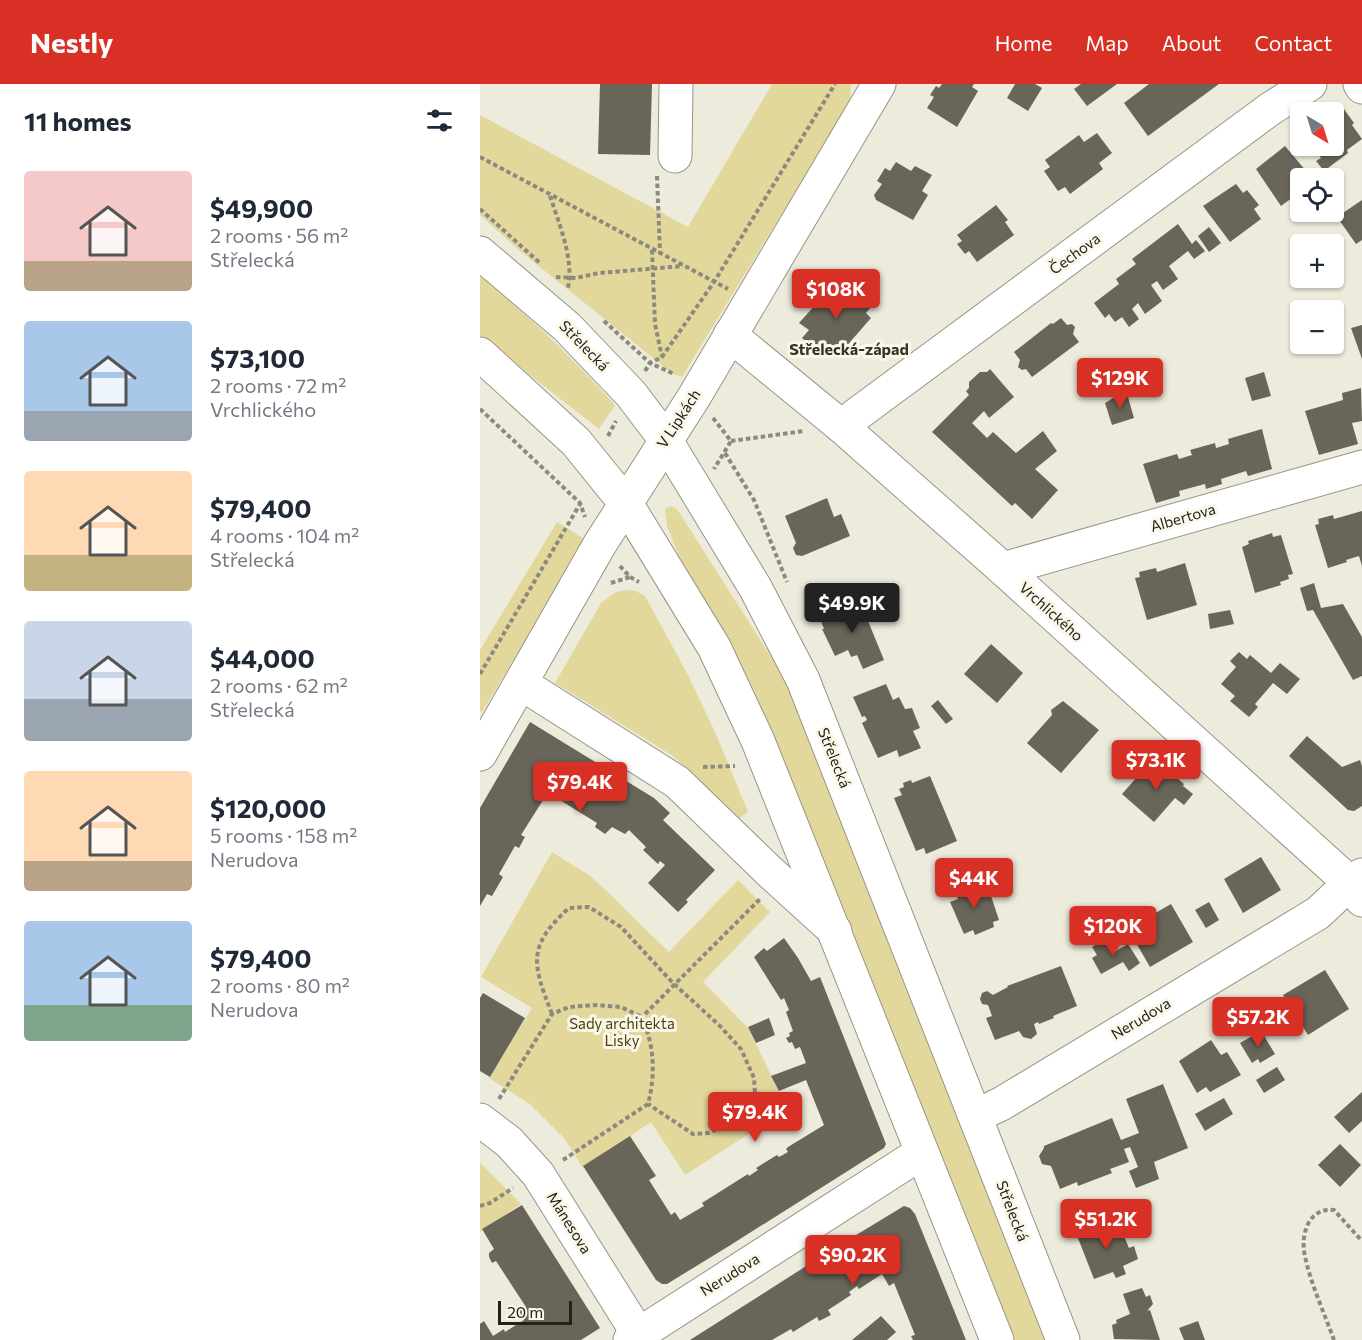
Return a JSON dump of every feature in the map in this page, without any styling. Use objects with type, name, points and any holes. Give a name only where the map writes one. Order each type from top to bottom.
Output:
[{"type":"street","points":[[675,156],[676,84]]},
{"type":"street","name":"V Lipkách","points":[[480,752],[522,684],[600,544],[694,397],[879,84]]},
{"type":"street","name":"Čechova","points":[[841,426],[1270,109],[1310,84]]},
{"type":"street","name":"Střelecká","points":[[480,253],[567,327],[631,394],[666,439],[756,589],[803,680],[1063,1340]]},
{"type":"street","name":"Vrchlického","points":[[730,335],[841,426],[1004,569],[1358,886]]},
{"type":"street","points":[[480,354],[576,442],[627,505],[714,647],[758,741],[997,1340]]},
{"type":"street","name":"Albertova","points":[[1004,569],[1362,467]]},
{"type":"street","points":[[522,684],[677,782],[835,931]]},
{"type":"street","name":"Nerudova","points":[[975,1116],[1001,1104],[1318,913],[1358,886]]},
{"type":"street","name":"Mánesova","points":[[488,1111],[509,1142],[538,1174],[637,1338]]},
{"type":"street","name":"Nerudova","points":[[637,1338],[921,1153]]},
{"type":"path","points":[[674,374],[650,363],[662,357],[714,282],[835,84]]},
{"type":"path","points":[[660,253],[657,158],[675,156]]},
{"type":"path","points":[[480,157],[750,301]]},
{"type":"path","points":[[550,195],[566,246],[570,278],[568,288]]},
{"type":"path","points":[[652,249],[655,324],[662,357]]},
{"type":"path","points":[[556,278],[684,266]]},
{"type":"path","points":[[480,409],[580,503],[480,674]]},
{"type":"path","points":[[609,435],[620,414]]},
{"type":"path","points":[[712,417],[731,441],[712,472]]},
{"type":"path","points":[[702,767],[735,766]]},
{"type":"path","points":[[642,1017],[766,892]]},
{"type":"path","points":[[552,1014],[539,982],[536,951],[550,925],[569,908],[589,907],[621,927],[675,984],[720,1026],[741,1049],[754,1078],[755,1094],[749,1106],[732,1121],[710,1133],[693,1134],[648,1104]]},
{"type":"path","points":[[488,1111],[552,1014],[568,1007],[597,1005],[621,1007],[642,1017],[650,1036],[654,1067],[648,1104],[559,1162]]},
{"type":"path","points":[[480,1206],[490,1203],[519,1185]]},
{"type":"path","points":[[1334,1340],[1305,1256],[1303,1239],[1307,1225],[1319,1211],[1326,1209],[1334,1210],[1362,1241]]},
{"type":"green space","points":[[772,84],[851,84],[850,102],[682,377],[673,374],[520,251],[480,215],[480,115],[688,227]]},
{"type":"green space","points":[[480,276],[550,338],[615,405],[599,429],[480,336]]},
{"type":"green space","points":[[671,506],[677,509],[789,685],[1049,1340],[1009,1340],[676,549],[667,526],[665,509]]},
{"type":"green space","points":[[557,522],[586,540],[482,712],[480,711],[480,650]]},
{"type":"green space","points":[[636,591],[645,596],[687,673],[715,732],[748,812],[740,818],[673,756],[555,683],[601,603],[616,592]]},
{"type":"green space","name":"Sady architekta Lisky","points":[[552,852],[592,877],[669,952],[738,880],[770,912],[703,982],[749,1029],[787,1109],[685,1175],[651,1122],[583,1168],[564,1138],[531,1105],[489,1078],[532,1008],[481,977]]},
{"type":"green space","points":[[480,1163],[521,1204],[480,1232]]},
{"type":"building","points":[[600,84],[652,84],[650,155],[598,154]]},
{"type":"building","points":[[942,84],[974,84],[972,87],[978,91],[957,127],[927,108],[934,97],[930,95],[936,86],[939,88]]},
{"type":"building","points":[[1015,84],[1035,84],[1042,88],[1028,111],[1007,98]]},
{"type":"building","points":[[1081,84],[1117,84],[1087,106],[1074,89]]},
{"type":"building","points":[[1149,84],[1219,84],[1148,136],[1124,103]]},
{"type":"building","points":[[1344,109],[1362,139],[1347,150],[1348,153],[1344,156]]},
{"type":"building","points":[[1097,133],[1112,153],[1099,163],[1103,169],[1070,194],[1065,187],[1058,191],[1044,171],[1050,167],[1045,160],[1079,135],[1084,142]]},
{"type":"building","points":[[1285,146],[1290,152],[1290,156],[1293,156],[1304,168],[1290,168],[1290,199],[1281,206],[1256,169]]},
{"type":"building","points":[[1320,156],[1344,156],[1328,168],[1322,168],[1316,161],[1321,158]]},
{"type":"building","points":[[896,162],[911,171],[915,166],[932,175],[922,191],[928,195],[913,220],[876,200],[874,195],[882,184],[877,181],[885,168],[890,171]]},
{"type":"building","points":[[1236,184],[1243,193],[1247,190],[1259,205],[1254,209],[1261,219],[1230,242],[1203,206]]},
{"type":"building","points":[[1362,200],[1362,240],[1356,244],[1341,222],[1344,222],[1344,212]]},
{"type":"building","points":[[996,205],[1008,220],[1005,222],[1014,235],[977,262],[969,251],[965,254],[957,244],[962,241],[957,235]]},
{"type":"building","points":[[1178,224],[1192,244],[1196,240],[1205,251],[1194,259],[1188,251],[1169,266],[1178,279],[1163,290],[1157,281],[1151,285],[1162,301],[1145,314],[1138,303],[1132,309],[1139,319],[1129,327],[1122,317],[1115,322],[1109,314],[1105,318],[1094,303],[1119,284],[1116,279],[1136,264],[1132,259]]},
{"type":"building","points":[[1209,227],[1221,243],[1209,252],[1198,236]]},
{"type":"building","points":[[848,282],[866,300],[874,304],[866,313],[871,318],[837,357],[830,349],[823,357],[802,338],[809,330],[799,323],[834,284],[841,290]]},
{"type":"building","points":[[1061,318],[1067,325],[1072,324],[1075,327],[1073,334],[1079,342],[1032,377],[1026,369],[1022,370],[1018,367],[1020,360],[1014,352],[1051,323]]},
{"type":"building","points":[[1362,325],[1362,359],[1351,328]]},
{"type":"building","points":[[990,369],[1014,397],[989,418],[984,411],[972,423],[987,438],[993,432],[1016,453],[1043,431],[1057,451],[1035,469],[1058,490],[1032,519],[1015,503],[1012,506],[932,432],[969,395],[966,391],[969,388],[969,382],[980,372],[987,372]]},
{"type":"building","points":[[1264,372],[1271,396],[1252,401],[1245,378]]},
{"type":"building","points":[[1361,388],[1362,421],[1352,423],[1358,444],[1319,455],[1305,411],[1343,400],[1342,393]]},
{"type":"building","points":[[1126,390],[1134,418],[1112,425],[1105,403]]},
{"type":"building","points":[[1262,429],[1272,469],[1248,476],[1246,471],[1221,479],[1222,484],[1206,489],[1205,484],[1179,491],[1180,496],[1156,503],[1143,464],[1177,454],[1179,459],[1192,455],[1190,450],[1215,443],[1216,448],[1229,444],[1228,439]]},
{"type":"building","points":[[827,498],[834,517],[841,514],[850,536],[802,556],[796,555],[793,548],[796,543],[785,516]]},
{"type":"building","points":[[1362,511],[1362,566],[1359,556],[1328,568],[1315,525],[1319,524],[1318,519],[1333,515],[1334,519]]},
{"type":"building","points":[[1272,533],[1273,537],[1281,535],[1293,574],[1288,575],[1289,579],[1280,582],[1281,585],[1255,593],[1242,547],[1249,544],[1248,541]]},
{"type":"building","points":[[1185,563],[1197,605],[1147,620],[1135,578],[1140,577],[1139,572],[1156,568],[1157,572]]},
{"type":"building","points":[[1314,583],[1321,608],[1343,604],[1362,637],[1362,676],[1353,680],[1313,610],[1307,611],[1300,588]]},
{"type":"building","points":[[859,599],[884,660],[863,669],[857,655],[851,657],[848,650],[835,656],[822,629],[824,629],[819,616]]},
{"type":"building","points":[[1230,610],[1234,624],[1210,629],[1208,614]]},
{"type":"building","points":[[991,644],[1023,673],[997,703],[964,674]]},
{"type":"building","points":[[1239,652],[1247,659],[1250,655],[1271,673],[1280,663],[1300,679],[1287,694],[1273,683],[1255,704],[1258,707],[1249,717],[1230,701],[1235,696],[1221,684],[1236,667],[1230,661]]},
{"type":"building","points":[[886,684],[893,700],[899,697],[905,709],[912,708],[920,728],[913,731],[921,748],[899,757],[897,750],[878,758],[862,723],[867,720],[865,716],[862,717],[853,697]]},
{"type":"building","points":[[938,700],[953,719],[946,724],[931,706]]},
{"type":"building","points":[[1063,701],[1099,730],[1061,773],[1027,743],[1052,715],[1051,710]]},
{"type":"building","points":[[530,722],[654,798],[670,813],[663,820],[715,870],[686,900],[688,902],[678,912],[648,883],[665,865],[660,861],[658,864],[643,850],[646,847],[629,830],[625,834],[612,827],[605,834],[595,827],[597,823],[555,797],[552,800],[545,797],[521,835],[525,837],[519,848],[515,846],[499,874],[503,877],[492,896],[487,894],[480,906],[480,808]]},
{"type":"building","points":[[1307,736],[1342,767],[1360,760],[1362,806],[1354,811],[1348,810],[1289,756]]},
{"type":"building","points":[[1153,759],[1193,794],[1184,805],[1175,798],[1154,822],[1122,794]]},
{"type":"building","points":[[930,776],[957,841],[926,854],[924,848],[916,851],[894,798],[902,795],[899,789],[904,787],[903,783],[911,780],[912,783]]},
{"type":"building","points":[[1261,857],[1281,890],[1243,913],[1224,879]]},
{"type":"building","points":[[973,881],[977,891],[988,887],[999,920],[993,922],[994,927],[975,935],[973,930],[964,934],[950,902],[958,899],[954,888]]},
{"type":"building","points":[[1209,902],[1219,920],[1206,928],[1195,910]]},
{"type":"building","points":[[1171,904],[1193,942],[1150,967],[1128,929]]},
{"type":"building","points":[[784,938],[811,981],[820,977],[886,1144],[884,1148],[729,1246],[667,1284],[662,1284],[656,1280],[583,1166],[630,1136],[656,1176],[649,1180],[671,1215],[675,1212],[680,1220],[704,1206],[702,1203],[758,1170],[756,1168],[777,1155],[779,1157],[788,1152],[786,1149],[788,1147],[824,1125],[806,1080],[779,1091],[771,1076],[806,1063],[800,1047],[795,1049],[792,1042],[789,1043],[786,1038],[793,1031],[784,998],[781,1000],[754,957],[764,948],[767,951]]},
{"type":"building","points":[[1107,938],[1116,951],[1128,944],[1140,963],[1129,971],[1123,962],[1101,974],[1092,958],[1097,955],[1092,947]]},
{"type":"building","points":[[1061,966],[1077,1006],[1053,1016],[1054,1018],[1034,1024],[1037,1034],[1031,1039],[1023,1037],[1019,1031],[995,1040],[986,1018],[992,1016],[988,1005],[982,1004],[980,999],[982,993],[987,991],[993,995],[1007,986]]},
{"type":"building","points":[[1325,970],[1349,1009],[1308,1035],[1283,995]]},
{"type":"building","points":[[483,993],[525,1018],[490,1077],[480,1071],[480,998]]},
{"type":"building","points":[[769,1018],[775,1035],[756,1043],[748,1027]]},
{"type":"building","points":[[1261,1031],[1275,1054],[1260,1063],[1258,1059],[1252,1063],[1240,1043]]},
{"type":"building","points":[[1211,1040],[1221,1055],[1227,1052],[1241,1075],[1210,1092],[1206,1087],[1197,1093],[1179,1061]]},
{"type":"building","points":[[1277,1067],[1285,1080],[1264,1093],[1256,1080]]},
{"type":"building","points":[[1163,1084],[1188,1148],[1154,1162],[1159,1179],[1136,1188],[1129,1171],[1138,1167],[1130,1147],[1124,1149],[1129,1162],[1110,1169],[1112,1173],[1078,1186],[1077,1182],[1060,1189],[1051,1166],[1042,1164],[1039,1156],[1044,1146],[1112,1118],[1121,1140],[1139,1133],[1126,1099]]},
{"type":"building","points":[[1362,1092],[1362,1121],[1349,1133],[1334,1117]]},
{"type":"building","points":[[1224,1098],[1233,1114],[1205,1131],[1195,1114]]},
{"type":"building","points":[[1340,1144],[1361,1165],[1340,1187],[1318,1165]]},
{"type":"building","points":[[522,1205],[600,1328],[581,1340],[480,1340],[480,1324],[484,1321],[493,1336],[504,1329],[505,1332],[524,1320],[519,1311],[526,1307],[496,1261],[492,1263],[489,1253],[494,1249],[482,1229]]},
{"type":"building","points":[[904,1206],[910,1208],[915,1214],[966,1340],[913,1340],[911,1336],[915,1335],[894,1283],[889,1286],[882,1274],[859,1289],[857,1286],[849,1292],[851,1295],[828,1310],[831,1315],[819,1321],[817,1317],[793,1332],[791,1329],[772,1340],[690,1340],[833,1249]]},
{"type":"building","points":[[1117,1220],[1129,1248],[1134,1246],[1138,1259],[1123,1266],[1126,1274],[1116,1278],[1113,1272],[1094,1279],[1076,1233]]},
{"type":"building","points":[[1142,1288],[1146,1297],[1150,1295],[1153,1304],[1147,1311],[1150,1310],[1160,1340],[1114,1339],[1112,1325],[1117,1323],[1116,1320],[1130,1314],[1123,1294]]},
{"type":"building","points":[[881,1316],[896,1332],[887,1340],[852,1340]]},
{"type":"building","points":[[1198,1321],[1205,1340],[1184,1340],[1179,1328]]},
{"type":"district","name":"Střelecká-západ","points":[[849,349]]}]
